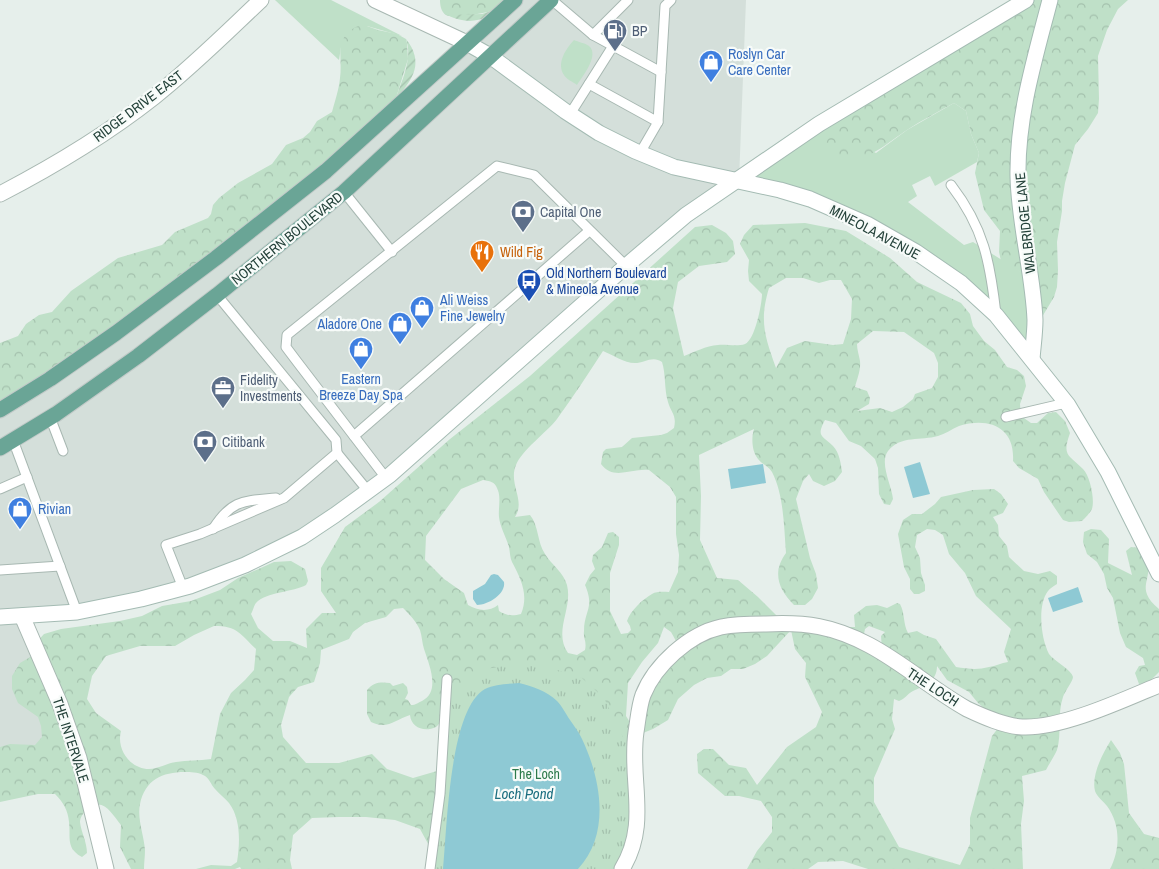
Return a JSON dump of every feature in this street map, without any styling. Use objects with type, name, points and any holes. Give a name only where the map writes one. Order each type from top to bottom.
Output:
[{"type":"main road","name":"RIDGE DRIVE EAST","points":[[0,194],[75,152],[127,117],[182,73],[261,0]]},
{"type":"main road","name":"MINEOLA AVENUE","points":[[375,0],[467,43],[490,56],[570,114],[604,136],[674,167],[739,180],[810,199],[867,224],[916,252],[961,284],[996,315],[1066,403],[1108,472],[1159,574]]},
{"type":"main road","name":"NORTHERN BOULEVARD","points":[[0,410],[116,334],[326,171],[516,0]]},
{"type":"main road","name":"NORTHERN BOULEVARD","points":[[6,444],[50,417],[138,356],[344,192],[551,0]]},
{"type":"main road","points":[[0,618],[77,612],[183,588],[245,565],[302,536],[335,516],[386,478],[686,215],[833,116],[1026,0]]},
{"type":"main road","name":"WALBRIDGE LANE","points":[[1032,359],[1035,321],[1020,201],[1019,146],[1024,107],[1050,0]]},
{"type":"main road","name":"THE INTERVALE","points":[[22,616],[60,704],[79,758],[106,869]]},
{"type":"main road","name":"THE LOCH","points":[[622,869],[629,857],[635,837],[637,793],[634,756],[635,735],[643,694],[653,678],[678,649],[712,630],[739,625],[784,623],[813,624],[828,628],[869,645],[967,709],[989,718],[1021,727],[1051,724],[1069,719],[1127,699],[1159,685]]},
{"type":"lane","points":[[551,0],[593,35],[661,72]]},
{"type":"lane","points":[[593,35],[628,0]]},
{"type":"lane","points":[[640,153],[658,122],[665,6],[671,0]]},
{"type":"lane","points":[[570,114],[613,46]]},
{"type":"lane","points":[[589,84],[658,122]]},
{"type":"lane","points":[[386,478],[286,347],[287,334],[392,252],[497,166],[534,175],[626,266]]},
{"type":"lane","points":[[951,186],[968,208],[982,241],[992,278],[996,315]]},
{"type":"lane","points":[[344,192],[392,252]]},
{"type":"lane","points":[[354,436],[589,231]]},
{"type":"lane","points":[[217,295],[336,440],[336,453],[368,491]]},
{"type":"lane","points":[[1006,417],[1066,403]]},
{"type":"lane","points":[[50,417],[63,452]]},
{"type":"lane","points":[[6,444],[27,477],[77,612]]},
{"type":"lane","points":[[183,588],[166,545],[213,529],[284,498],[336,453]]},
{"type":"lane","points":[[0,489],[27,477]]},
{"type":"lane","points":[[213,529],[226,511],[241,502],[284,498]]},
{"type":"lane","points":[[0,570],[60,566]]},
{"type":"lane","points":[[430,869],[440,794],[447,679]]},
{"type":"shaded area","points":[[515,0],[746,0],[739,180],[337,515],[190,586],[22,616],[79,758],[0,767],[0,409],[116,333]]},
{"type":"green space","points":[[275,0],[331,0],[402,36],[367,26],[341,47],[339,60]]},
{"type":"green space","points":[[440,0],[515,0],[510,5],[496,10],[451,16],[444,14]]},
{"type":"green space","points":[[1026,0],[1128,0],[1118,9],[1107,30],[1098,56],[1098,113],[1075,145],[1062,201],[1057,242],[1057,287],[1054,297],[1039,322],[1031,278],[1001,261],[999,252],[1000,231],[984,210],[975,173],[979,153],[971,134],[966,111],[954,103],[913,126],[871,154],[852,160],[842,159],[821,149],[813,132]]},
{"type":"green space","points":[[507,6],[492,15],[478,20],[456,19],[447,15],[482,14]]},
{"type":"green space","points":[[358,26],[367,26],[397,34],[406,39],[408,59],[396,98],[326,171],[0,410],[0,343],[18,336],[26,324],[39,315],[52,312],[71,291],[118,258],[162,245],[175,232],[208,218],[213,205],[219,198],[238,183],[272,164],[286,145],[303,138],[310,132],[317,121],[332,112],[341,70],[342,42],[350,31]]},
{"type":"green space","points":[[406,39],[415,55],[414,70],[408,84],[396,98],[407,61],[408,46]]},
{"type":"green space","points":[[574,40],[586,44],[592,50],[589,66],[577,85],[565,76],[561,66],[565,52]]},
{"type":"green space","points":[[954,103],[966,111],[971,134],[979,153],[977,162],[935,186],[930,176],[912,185],[917,196],[908,202],[964,245],[973,242],[1031,278],[1032,359],[996,315],[867,224],[739,180],[819,124],[876,153],[907,130]]},
{"type":"green space","name":"The Loch","points":[[805,223],[846,231],[890,258],[917,282],[961,303],[970,314],[973,326],[984,341],[995,350],[1007,367],[1017,370],[1024,376],[1026,386],[1020,404],[1021,416],[1031,423],[1037,423],[1048,413],[1056,412],[1065,421],[1070,433],[1067,446],[1068,454],[1086,472],[1090,482],[1093,505],[1089,514],[1082,521],[1069,522],[1063,520],[1044,492],[1038,479],[1019,468],[1013,461],[1010,440],[998,427],[990,424],[970,424],[959,426],[938,436],[911,439],[893,446],[888,451],[885,462],[893,499],[890,505],[884,504],[879,494],[878,468],[875,459],[861,446],[849,441],[836,423],[825,420],[821,435],[837,451],[842,472],[835,481],[824,486],[813,481],[809,474],[803,481],[796,499],[818,588],[812,599],[805,605],[794,605],[781,587],[778,574],[779,567],[786,553],[781,501],[772,472],[754,453],[752,441],[754,429],[699,455],[701,496],[700,540],[717,578],[738,580],[780,619],[836,627],[855,627],[854,615],[866,606],[877,605],[887,608],[897,603],[900,604],[908,633],[917,631],[936,639],[956,667],[981,669],[1008,662],[1004,652],[1011,629],[976,596],[965,573],[949,554],[943,535],[935,530],[927,529],[917,535],[915,547],[920,558],[925,591],[914,594],[910,589],[910,579],[904,567],[898,534],[903,520],[912,514],[922,514],[941,497],[973,490],[994,489],[1001,494],[1008,504],[1003,513],[993,517],[998,525],[999,536],[1007,546],[1009,557],[1024,571],[1038,574],[1050,571],[1057,576],[1057,584],[1048,591],[1042,605],[1042,631],[1049,654],[1070,671],[1073,677],[1061,704],[1056,753],[1046,770],[1022,776],[1024,801],[1021,824],[1023,869],[868,869],[843,861],[818,862],[808,869],[747,869],[757,851],[772,832],[772,817],[761,801],[739,796],[725,796],[698,773],[697,754],[704,749],[713,749],[729,765],[746,768],[757,785],[787,747],[816,727],[822,712],[805,677],[806,663],[795,649],[791,630],[767,656],[755,664],[743,669],[731,669],[721,676],[707,678],[694,685],[678,699],[668,720],[638,735],[634,760],[432,851],[420,829],[395,820],[366,817],[312,818],[293,835],[290,860],[292,869],[241,869],[240,867],[235,869],[196,869],[211,865],[231,866],[237,862],[239,847],[238,824],[233,809],[207,777],[196,773],[177,772],[162,776],[150,783],[142,796],[139,815],[145,850],[144,869],[131,869],[120,847],[121,825],[103,805],[93,806],[82,815],[80,822],[87,853],[82,857],[71,846],[68,814],[63,803],[55,794],[38,794],[0,802],[0,747],[10,744],[35,745],[42,737],[38,717],[18,703],[12,689],[12,676],[20,663],[32,656],[34,645],[44,634],[61,629],[142,616],[162,606],[191,601],[220,590],[238,578],[274,562],[291,561],[305,569],[308,581],[306,585],[261,599],[255,604],[251,614],[258,628],[273,641],[290,641],[307,648],[306,629],[322,613],[336,613],[321,591],[321,568],[345,527],[379,502],[450,439],[530,376],[695,227],[712,225],[726,233],[733,241],[735,254],[727,262],[699,266],[678,282],[673,308],[684,356],[700,349],[721,345],[742,345],[749,341],[757,321],[762,294],[749,281],[749,260],[740,244],[744,235],[753,225]],"holes":[[[786,278],[803,278],[819,283],[841,280],[852,299],[851,319],[843,344],[833,345],[805,341],[787,348],[776,368],[766,338],[764,320],[769,288]],[[873,331],[904,332],[934,353],[938,363],[938,377],[932,388],[915,394],[913,399],[903,407],[892,412],[880,408],[857,411],[869,404],[870,398],[867,391],[855,387],[860,361],[857,344]],[[603,351],[631,363],[652,359],[662,362],[667,397],[674,417],[674,428],[661,435],[632,438],[622,447],[606,449],[603,452],[601,464],[611,472],[617,473],[649,470],[670,487],[676,497],[678,572],[669,592],[654,593],[634,609],[627,621],[631,630],[628,633],[621,634],[610,611],[610,573],[619,545],[619,537],[613,532],[608,533],[602,547],[593,555],[592,561],[595,569],[585,585],[589,599],[584,624],[585,650],[577,655],[568,653],[562,636],[568,603],[567,585],[542,549],[535,524],[530,515],[515,517],[519,504],[514,479],[516,465],[523,453],[557,419]],[[483,480],[493,483],[499,493],[499,517],[509,547],[511,560],[523,587],[524,600],[521,614],[505,614],[499,611],[498,605],[491,609],[483,610],[468,605],[464,593],[444,579],[425,560],[426,536],[461,489]],[[403,608],[417,624],[431,670],[431,691],[428,697],[411,705],[405,699],[408,693],[407,687],[403,683],[393,686],[390,683],[375,684],[367,690],[367,714],[371,722],[382,725],[410,715],[413,723],[423,729],[436,727],[444,717],[441,765],[437,771],[413,778],[387,769],[372,754],[339,763],[306,763],[283,737],[281,725],[289,697],[298,687],[314,682],[320,663],[321,650],[349,639],[353,632],[365,623],[386,617],[394,609]],[[214,626],[222,626],[234,629],[256,649],[254,670],[231,693],[220,714],[211,759],[176,762],[152,769],[136,766],[130,762],[123,751],[120,738],[121,731],[96,713],[87,699],[92,676],[106,656],[140,646],[175,646]],[[869,626],[885,632],[881,636],[882,649],[869,645],[864,634],[865,629]],[[664,627],[671,632],[676,641],[669,660],[639,712],[636,732],[626,716],[628,683],[658,643]],[[937,666],[947,680],[969,692],[978,703],[1002,723],[992,736],[970,818],[970,844],[960,865],[899,847],[874,802],[874,778],[895,729],[892,719],[894,699],[901,700],[933,679]]]},
{"type":"green space","points":[[1091,529],[1101,530],[1109,539],[1108,563],[1132,575],[1126,551],[1131,547],[1140,548],[1146,557],[1148,566],[1147,595],[1159,609],[1159,672],[1148,683],[1139,684],[1135,673],[1139,666],[1145,665],[1143,658],[1126,647],[1120,633],[1113,598],[1107,588],[1104,574],[1097,562],[1087,554],[1083,542],[1084,532]]},
{"type":"green space","name":"Loch Pond","points":[[519,664],[545,666],[582,678],[604,698],[634,760],[637,793],[622,869],[430,869],[444,716],[464,682],[485,669]]},
{"type":"green space","points":[[1111,740],[1120,753],[1124,764],[1129,813],[1144,834],[1159,838],[1159,869],[1110,869],[1116,854],[1117,829],[1112,813],[1096,793],[1094,785],[1098,764]]},
{"type":"water","points":[[920,462],[930,494],[913,498],[904,467]]},
{"type":"water","points":[[763,464],[766,483],[731,489],[728,469]]},
{"type":"water","points":[[491,575],[498,575],[504,582],[502,591],[491,601],[477,605],[473,599],[473,591],[485,584]]},
{"type":"water","points":[[1078,587],[1083,602],[1053,612],[1048,598]]},
{"type":"water","name":"Loch Pond","points":[[519,683],[539,689],[553,697],[561,705],[581,736],[589,755],[598,788],[600,806],[595,840],[588,855],[578,869],[443,869],[452,772],[464,720],[473,701],[485,689],[497,685]]},
{"type":"place","name":"BP","points":[[615,52]]},
{"type":"place","name":"Roslyn Car Care Center","points":[[711,83]]},
{"type":"place","name":"Capital One","points":[[523,233]]},
{"type":"place","name":"Wild Fig","points":[[482,273]]},
{"type":"place","name":"Old Northern Boulevard & Mineola Avenue","points":[[529,302]]},
{"type":"place","name":"Ali Weiss Fine Jewelry","points":[[422,329]]},
{"type":"place","name":"Aladore One","points":[[400,345]]},
{"type":"place","name":"Eastern Breeze Day Spa","points":[[361,370]]},
{"type":"place","name":"Fidelity Investments","points":[[223,409]]},
{"type":"place","name":"Citibank","points":[[205,463]]},
{"type":"place","name":"Rivian","points":[[20,530]]}]
